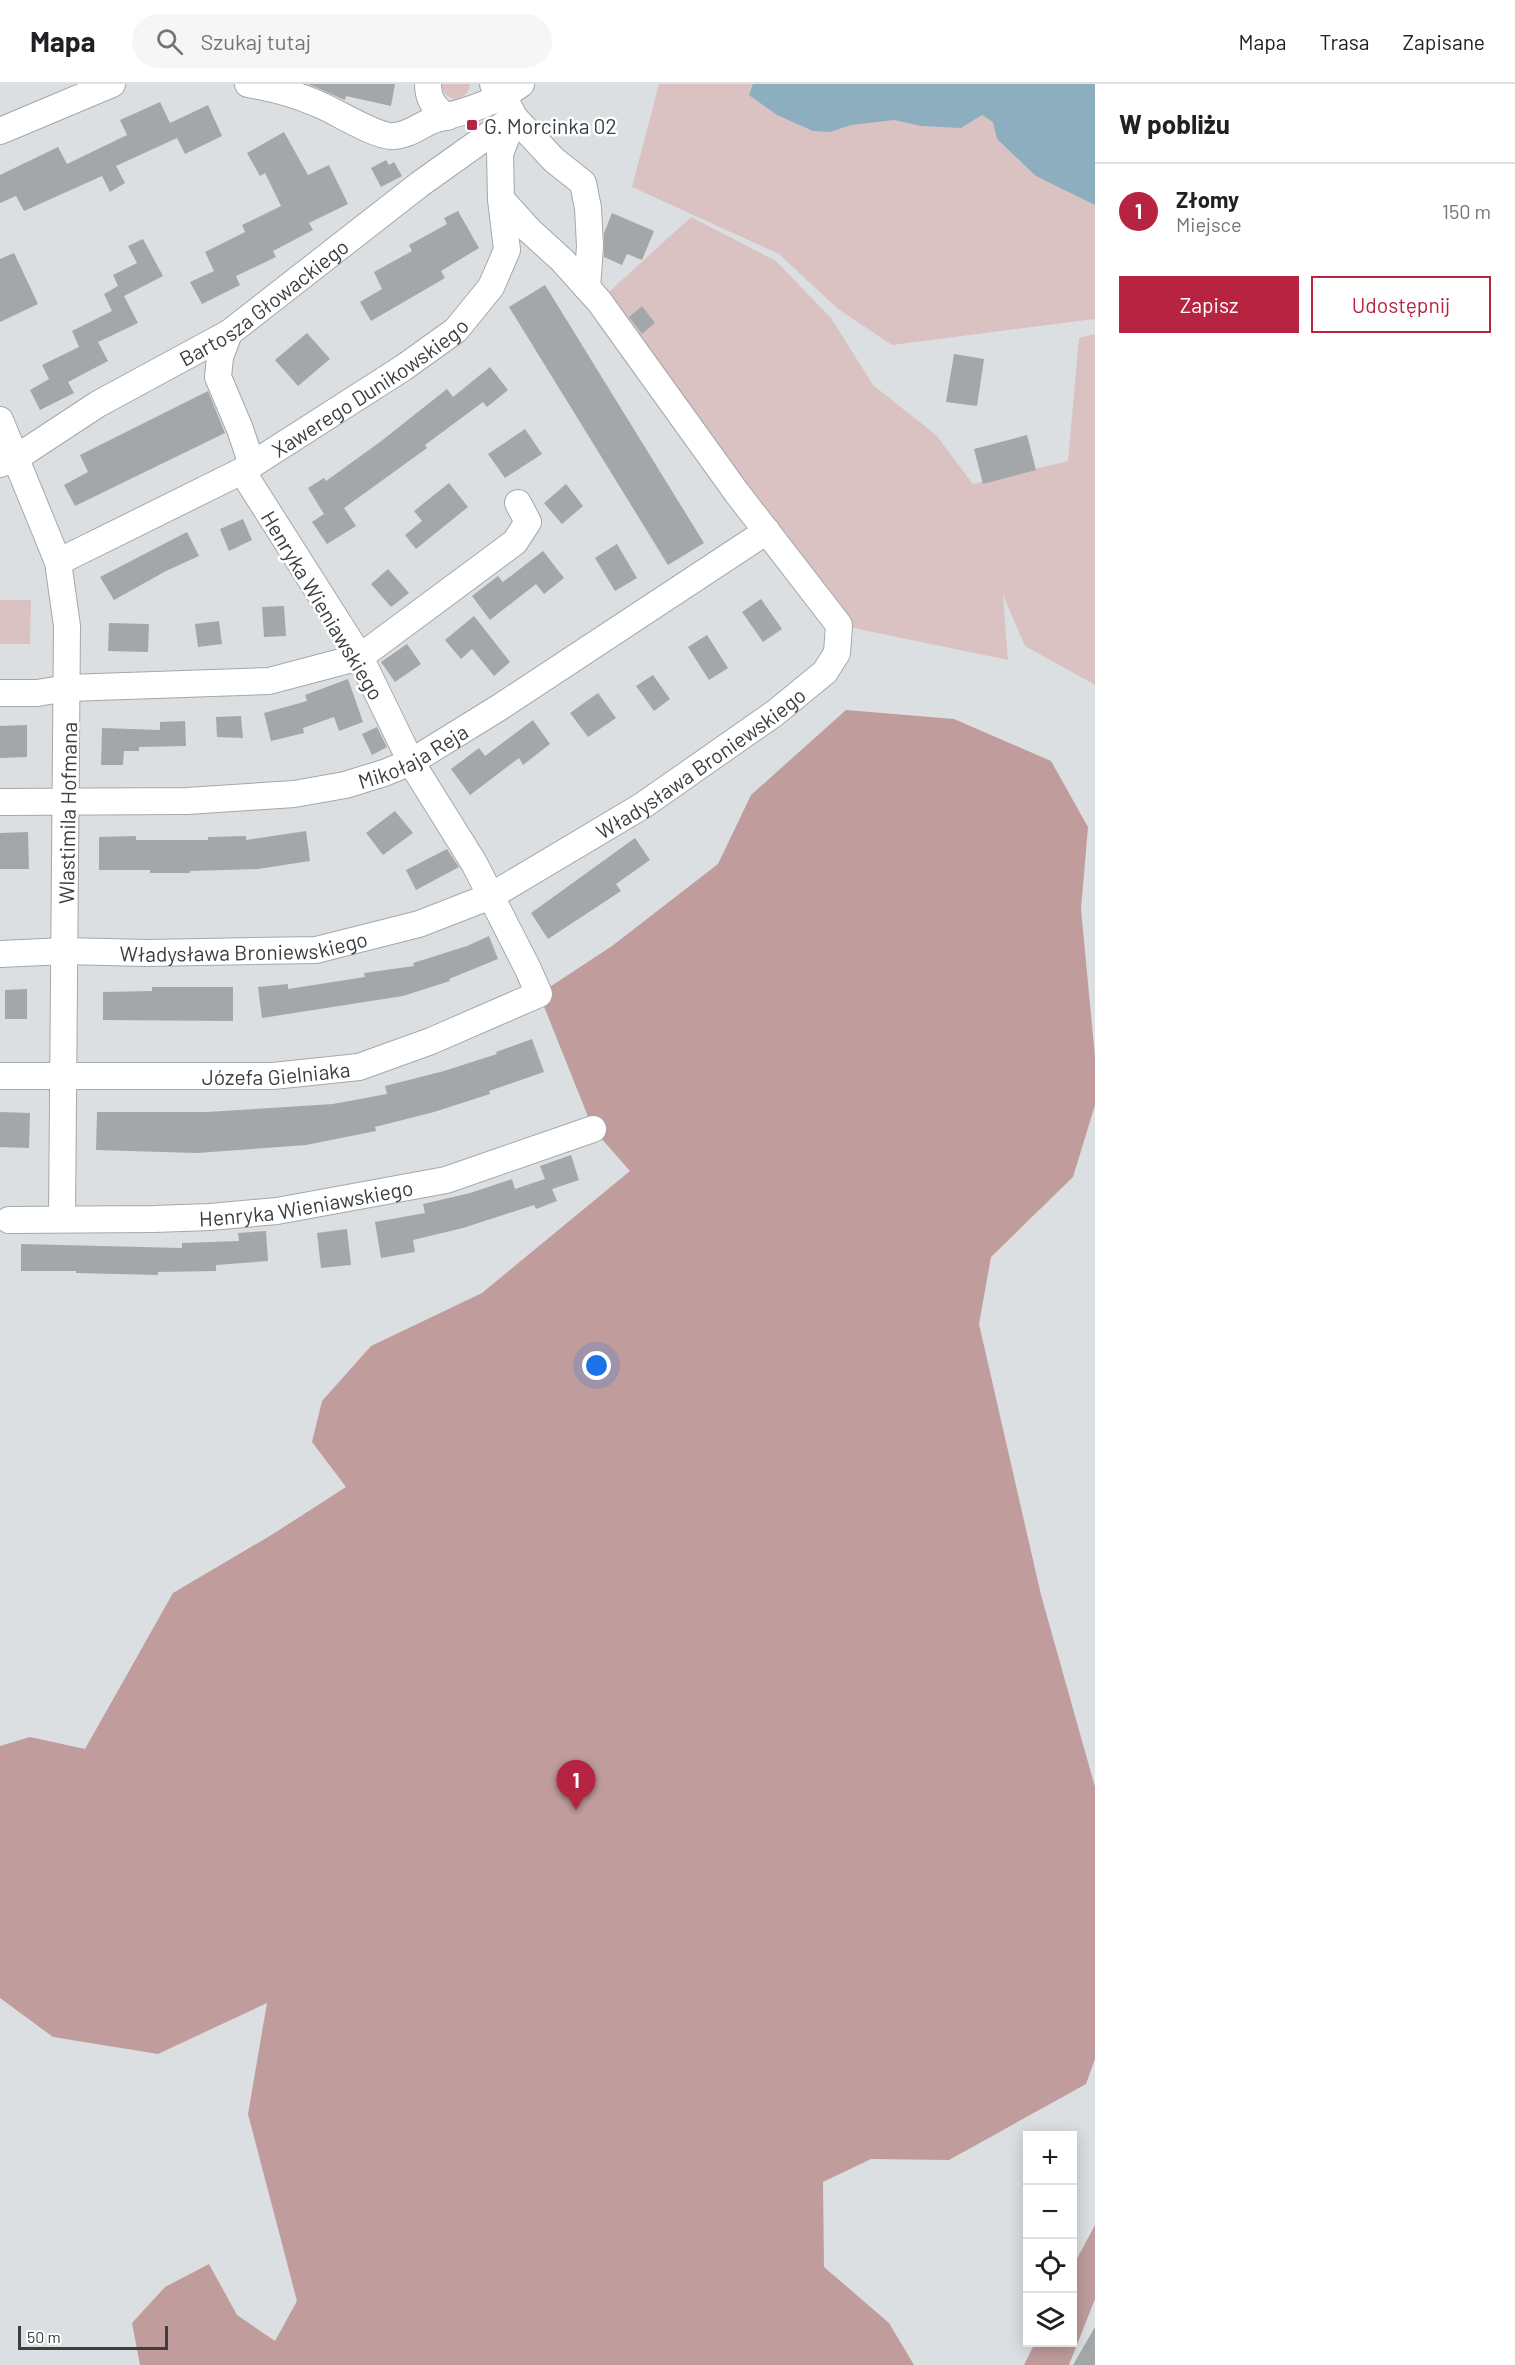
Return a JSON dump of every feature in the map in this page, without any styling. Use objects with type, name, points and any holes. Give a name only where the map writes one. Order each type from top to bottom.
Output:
[{"type":"street","points":[[0,131],[112,84]]},
{"type":"street","points":[[248,84],[288,92],[392,137],[416,130],[434,120],[508,96],[554,160],[583,183],[588,208],[590,246],[587,288]]},
{"type":"street","points":[[428,84],[428,95],[433,105],[447,117]]},
{"type":"street","name":"Xawerego Dunikowskiego","points":[[58,562],[247,468],[403,368],[456,330],[491,287],[507,250],[501,199],[500,154],[508,96]]},
{"type":"street","name":"Bartosza Głowackiego","points":[[8,460],[98,404],[229,333],[420,184],[508,96]]},
{"type":"street","name":"Władysława Broniewskiego","points":[[0,954],[65,951],[147,953],[316,950],[419,924],[491,896],[642,806],[776,713],[825,672],[837,653],[838,625],[598,301],[562,260],[529,230],[501,199]]},
{"type":"street","name":"Henryka Wieniawskiego","points":[[229,333],[220,357],[218,376],[240,429],[247,468],[360,657],[411,762],[474,863],[539,994]]},
{"type":"street","name":"Wlastimila Hofmana","points":[[0,420],[8,460],[58,562],[67,626],[62,1218]]},
{"type":"street","points":[[0,693],[37,693],[68,688],[270,681],[360,657],[515,542],[528,522],[518,503]]},
{"type":"street","name":"Mikołaja Reja","points":[[0,802],[187,801],[294,794],[345,785],[411,762],[500,707],[767,531]]},
{"type":"street","name":"Józefa Gielniaka","points":[[0,1076],[273,1076],[359,1067],[431,1041],[539,994]]},
{"type":"street","name":"Henryka Wieniawskiego","points":[[9,1220],[165,1219],[277,1211],[446,1180],[593,1129]]},
{"type":"shaded area","points":[[441,84],[470,84],[465,95],[456,99],[443,91]]},
{"type":"shaded area","points":[[659,84],[1095,84],[1095,319],[892,345],[838,309],[779,254],[632,187]]},
{"type":"shaded area","points":[[691,217],[776,261],[831,318],[873,385],[936,435],[973,484],[1068,461],[1079,338],[1095,334],[1095,685],[1025,646],[1003,595],[1008,660],[839,625],[599,301]]},
{"type":"shaded area","points":[[0,600],[31,600],[30,644],[0,644]]},
{"type":"shaded area","points":[[846,710],[954,719],[1051,761],[1088,827],[1081,909],[1095,1057],[1095,1105],[1073,1177],[991,1257],[979,1324],[1041,1595],[1095,1787],[1095,2059],[1086,2084],[949,2160],[871,2159],[823,2182],[824,2267],[889,2323],[914,2365],[140,2365],[132,2323],[165,2287],[209,2264],[237,2315],[275,2341],[297,2301],[248,2114],[267,2003],[158,2054],[53,2037],[0,1998],[0,1746],[30,1737],[85,1749],[173,1593],[273,1534],[346,1487],[312,1442],[322,1401],[371,1346],[482,1293],[630,1171],[593,1129],[539,994],[612,946],[718,864],[751,795]]},
{"type":"shaded area","points":[[1095,2225],[1095,2299],[1077,2345],[1077,2293],[1077,2259]]},
{"type":"shaded area","points":[[1033,2347],[1076,2347],[1069,2365],[1024,2365]]},
{"type":"water","points":[[753,84],[1095,84],[1095,205],[1036,176],[997,139],[993,122],[982,115],[961,128],[921,126],[894,120],[851,125],[830,132],[813,131],[777,115],[749,95]]},
{"type":"building","points":[[308,84],[395,84],[391,106],[346,96],[345,100]]},
{"type":"building","points":[[160,102],[170,123],[208,105],[222,136],[185,154],[177,138],[116,166],[125,183],[110,192],[102,176],[24,211],[16,196],[0,203],[0,175],[58,147],[67,164],[127,135],[120,120]]},
{"type":"building","points":[[284,132],[308,175],[329,165],[348,204],[309,223],[313,230],[273,251],[276,257],[236,276],[240,285],[202,304],[190,282],[214,271],[205,252],[245,232],[242,225],[281,206],[265,173],[260,176],[247,153]]},
{"type":"building","points":[[386,160],[389,165],[394,162],[402,176],[381,187],[371,168]]},
{"type":"building","points":[[458,211],[479,248],[441,271],[445,278],[371,321],[360,302],[382,289],[374,272],[412,251],[409,245],[447,224],[444,218]]},
{"type":"building","points":[[612,213],[654,231],[642,260],[627,254],[622,265],[604,257],[604,233]]},
{"type":"building","points":[[143,239],[163,276],[124,296],[138,323],[98,342],[108,361],[68,382],[74,393],[40,410],[30,390],[49,379],[42,365],[79,347],[72,331],[112,311],[104,294],[118,286],[113,275],[137,263],[128,246]]},
{"type":"building","points":[[14,253],[38,304],[0,322],[0,259]]},
{"type":"building","points":[[545,285],[704,543],[668,565],[509,307]]},
{"type":"building","points":[[642,306],[655,323],[642,334],[629,317]]},
{"type":"building","points":[[307,333],[330,359],[298,386],[275,360]]},
{"type":"building","points":[[954,354],[984,359],[977,406],[946,402]]},
{"type":"building","points":[[490,367],[508,390],[487,407],[483,402],[425,445],[427,448],[344,508],[356,526],[327,544],[312,522],[324,514],[308,488],[324,478],[326,481],[447,389],[453,397]]},
{"type":"building","points":[[208,391],[225,433],[75,506],[64,485],[88,472],[80,455]]},
{"type":"building","points":[[525,429],[542,454],[505,478],[488,454]]},
{"type":"building","points":[[1027,435],[1036,470],[983,484],[974,449]]},
{"type":"building","points":[[449,483],[468,507],[416,549],[405,535],[422,521],[414,511]]},
{"type":"building","points":[[566,484],[583,506],[562,524],[544,503]]},
{"type":"building","points":[[243,519],[252,540],[229,551],[220,529]]},
{"type":"building","points":[[187,532],[199,556],[166,571],[114,600],[100,577]]},
{"type":"building","points":[[617,544],[637,578],[615,591],[595,558]]},
{"type":"building","points":[[543,551],[564,578],[544,594],[536,584],[490,620],[472,596],[498,576],[503,582]]},
{"type":"building","points":[[388,569],[409,593],[391,607],[371,584]]},
{"type":"building","points":[[761,599],[782,629],[763,642],[742,612]]},
{"type":"building","points":[[284,606],[286,636],[264,637],[262,607]]},
{"type":"building","points":[[474,616],[510,662],[494,676],[472,649],[461,659],[445,640]]},
{"type":"building","points":[[219,621],[222,644],[198,647],[195,624]]},
{"type":"building","points":[[109,623],[149,624],[148,652],[108,651]]},
{"type":"building","points":[[707,635],[728,668],[709,680],[688,647]]},
{"type":"building","points":[[407,644],[421,664],[395,682],[381,662]]},
{"type":"building","points":[[653,675],[670,699],[654,711],[636,686]]},
{"type":"building","points":[[348,679],[363,722],[339,731],[334,717],[303,728],[304,733],[271,741],[264,713],[307,701],[305,695]]},
{"type":"building","points":[[598,693],[616,718],[588,737],[570,713]]},
{"type":"building","points":[[241,716],[243,738],[217,737],[216,717]]},
{"type":"building","points":[[533,720],[550,744],[523,765],[519,758],[470,795],[451,769],[479,748],[485,756]]},
{"type":"building","points":[[185,721],[186,746],[139,747],[139,751],[124,751],[123,765],[101,765],[102,728],[160,730],[160,722]]},
{"type":"building","points":[[27,725],[27,757],[0,758],[0,726]]},
{"type":"building","points":[[377,727],[387,747],[372,755],[362,734]]},
{"type":"building","points":[[395,811],[413,833],[383,855],[366,833]]},
{"type":"building","points":[[306,831],[310,861],[258,869],[190,871],[190,873],[99,870],[99,837],[136,836],[136,840],[208,840],[208,837],[246,836],[246,840]]},
{"type":"building","points":[[28,832],[29,869],[0,869],[0,833]]},
{"type":"building","points":[[635,838],[650,860],[616,884],[621,891],[548,939],[531,913]]},
{"type":"building","points":[[447,849],[459,867],[416,890],[406,870]]},
{"type":"building","points":[[489,936],[498,959],[449,979],[450,981],[403,996],[262,1018],[258,987],[288,984],[288,989],[365,977],[364,973],[414,966],[413,963],[467,946]]},
{"type":"building","points":[[152,987],[233,987],[233,1021],[103,1020],[103,992],[152,991]]},
{"type":"building","points":[[27,989],[27,1019],[5,1019],[5,990]]},
{"type":"building","points":[[532,1039],[544,1072],[489,1091],[490,1094],[434,1112],[375,1127],[376,1131],[306,1145],[197,1153],[96,1150],[97,1112],[207,1112],[333,1104],[387,1094],[385,1086],[444,1071],[497,1054],[496,1052]]},
{"type":"building","points":[[0,1112],[30,1113],[29,1148],[0,1147]]},
{"type":"building","points":[[571,1155],[579,1180],[552,1189],[557,1201],[536,1209],[534,1205],[463,1228],[413,1240],[415,1252],[381,1258],[375,1222],[425,1213],[423,1204],[470,1193],[512,1179],[515,1189],[545,1179],[540,1166]]},
{"type":"building","points":[[347,1229],[351,1265],[321,1268],[317,1233]]},
{"type":"building","points":[[266,1231],[268,1261],[216,1265],[216,1271],[158,1272],[158,1275],[21,1271],[21,1244],[182,1248],[182,1243],[239,1241],[238,1233]]},
{"type":"building","points":[[1095,2327],[1095,2365],[1073,2365]]},
{"type":"place","name":"G. Morcinka 02","points":[[472,125]]},
{"type":"place","name":"Złomy","points":[[576,1810]]}]
